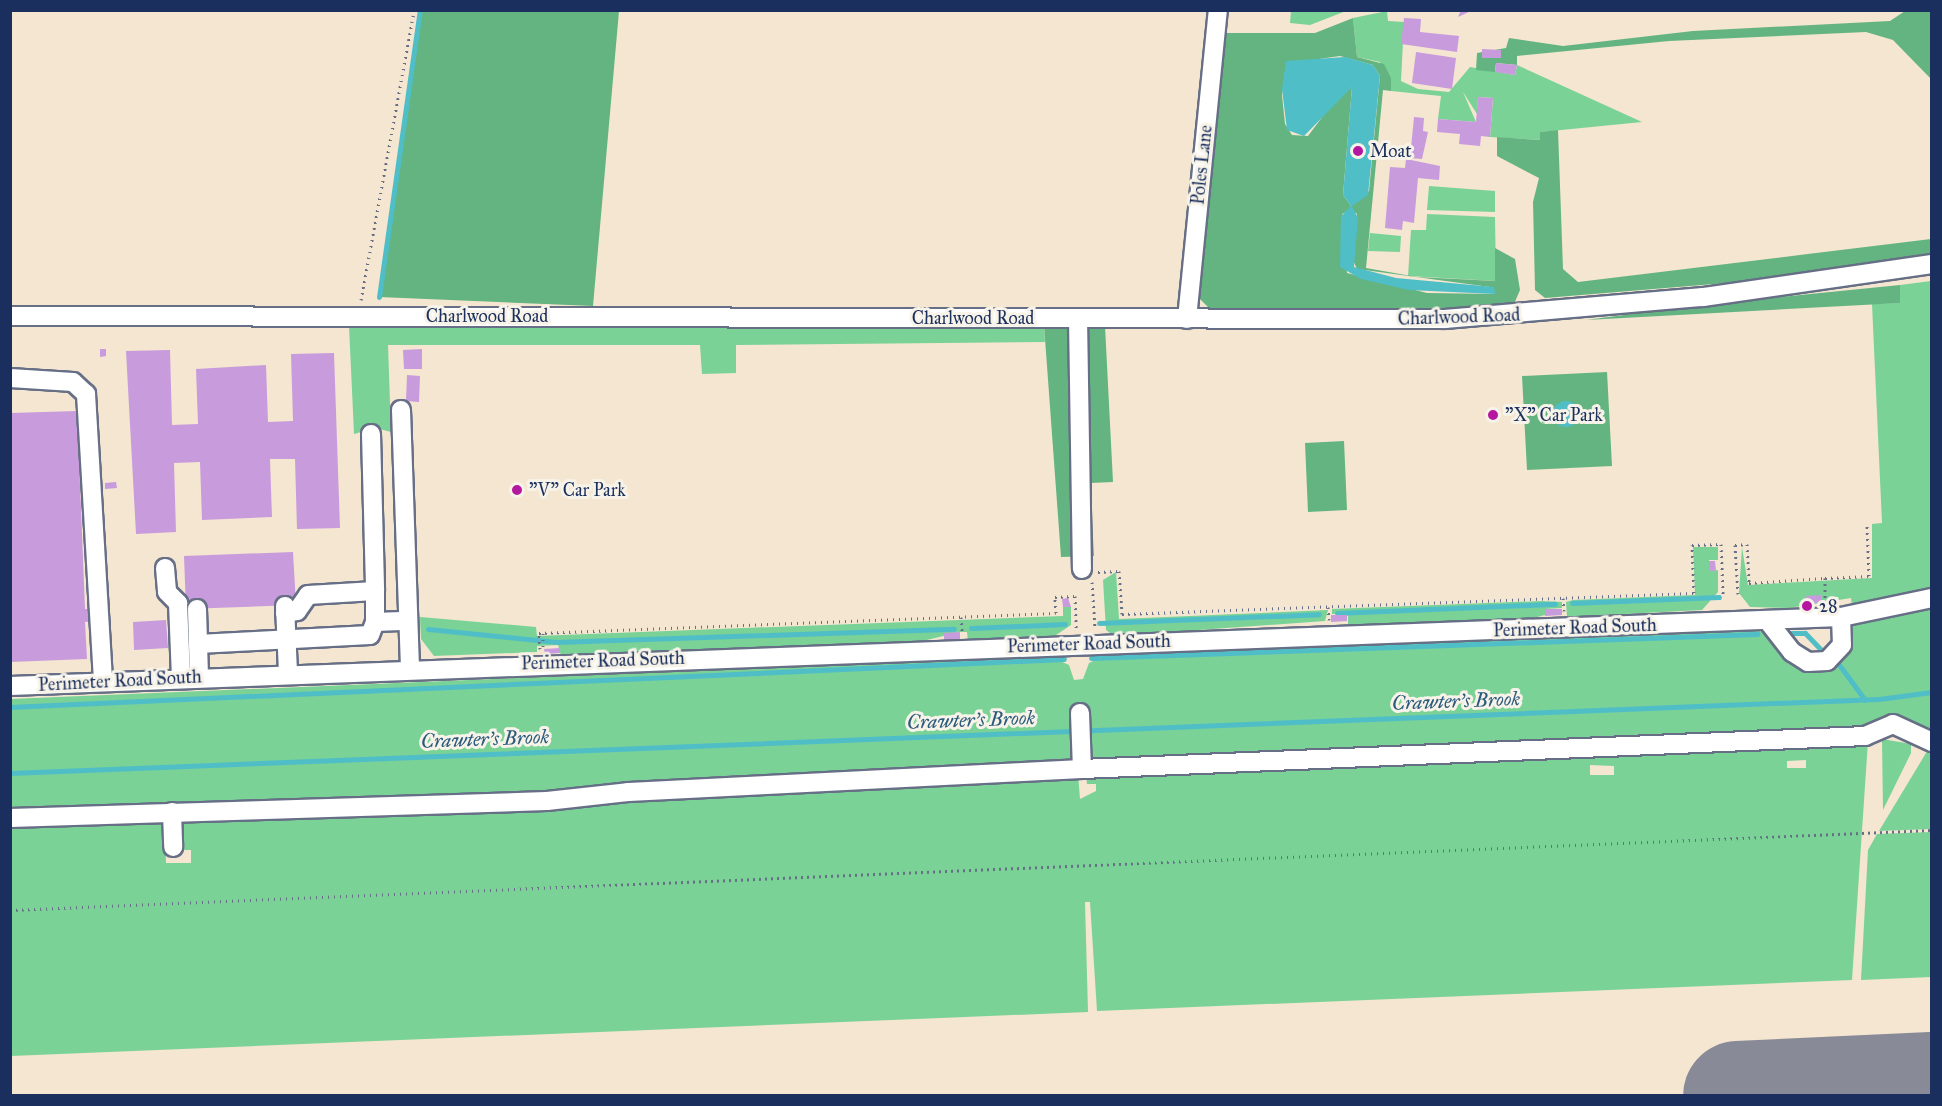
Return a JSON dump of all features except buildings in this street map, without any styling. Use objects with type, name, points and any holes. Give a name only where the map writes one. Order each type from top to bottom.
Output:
[{"type":"street","name":"Poles Lane","points":[[1186,319],[1218,10]]},
{"type":"street","name":"Charlwood Road","points":[[10,316],[1078,318],[1297,322],[1531,314],[1703,297],[1932,264]]},
{"type":"street","points":[[1078,318],[1082,569]]},
{"type":"street","points":[[10,378],[73,382],[86,394],[103,681]]},
{"type":"street","points":[[401,410],[410,668]]},
{"type":"street","points":[[198,644],[370,635],[375,622],[371,434]]},
{"type":"street","points":[[165,568],[167,592],[177,603],[190,677]]},
{"type":"street","points":[[288,672],[285,609],[297,611],[308,595],[375,591]]},
{"type":"street","name":"Perimeter Road South","points":[[10,686],[288,672],[1768,621],[1841,617],[1932,598]]},
{"type":"street","points":[[190,677],[198,644],[196,609]]},
{"type":"street","points":[[1768,621],[1795,655],[1819,663],[1842,645],[1841,617]]},
{"type":"street","points":[[375,622],[408,621]]},
{"type":"street","points":[[1080,713],[1082,769]]},
{"type":"street","points":[[10,818],[547,801],[1082,769],[1865,736],[1893,724],[1932,742]]},
{"type":"street","points":[[172,812],[173,847]]},
{"type":"path","points":[[359,315],[414,10]]},
{"type":"path","points":[[1738,594],[1735,545],[1747,544],[1749,583],[1869,576],[1867,523]]},
{"type":"path","points":[[542,648],[542,635],[1056,614],[1055,597],[1075,596],[1076,630],[1095,629],[1092,572],[1119,571],[1122,615],[1694,593],[1692,545],[1721,544],[1723,594]]},
{"type":"path","points":[[1825,578],[1825,604]]},
{"type":"path","points":[[10,910],[1932,830]]},
{"type":"green space","points":[[421,11],[619,11],[593,306],[379,297]]},
{"type":"green space","points":[[1291,11],[1346,11],[1310,25],[1290,23]]},
{"type":"green space","points":[[1387,11],[1388,21],[1404,22],[1401,81],[1418,89],[1449,92],[1470,67],[1515,75],[1517,65],[1642,122],[1541,132],[1541,140],[1490,137],[1493,98],[1478,97],[1477,114],[1463,92],[1476,122],[1438,119],[1441,96],[1391,91],[1380,62],[1357,57],[1353,18]]},
{"type":"green space","points":[[1905,11],[1931,11],[1931,79],[1893,40],[1866,32],[1669,41],[1517,56],[1517,65],[1496,63],[1495,72],[1476,70],[1477,53],[1506,48],[1509,38],[1563,46],[1693,31],[1890,21]]},
{"type":"green space","points":[[1353,18],[1357,57],[1384,64],[1391,78],[1391,91],[1383,90],[1366,268],[1417,277],[1495,281],[1495,248],[1515,259],[1520,290],[1514,304],[1428,312],[1303,311],[1209,308],[1200,299],[1196,279],[1224,33],[1315,33]],"holes":[[[1340,56],[1373,65],[1380,76],[1369,191],[1351,206],[1343,195],[1352,87],[1338,96],[1308,136],[1292,135],[1285,124],[1282,95],[1285,72],[1305,61]],[[1351,209],[1357,214],[1351,256],[1357,269],[1490,287],[1495,294],[1427,293],[1347,273],[1342,214]]]},
{"type":"green space","points":[[1558,130],[1563,269],[1578,282],[1931,239],[1931,255],[1726,283],[1545,298],[1535,290],[1533,202],[1539,178],[1497,156],[1497,137],[1540,140],[1540,132]]},
{"type":"green space","points":[[1429,186],[1495,191],[1495,212],[1427,210]]},
{"type":"green space","points":[[1427,214],[1495,217],[1496,281],[1408,276],[1411,230],[1426,230]]},
{"type":"green space","points":[[1370,233],[1401,236],[1400,252],[1368,251]]},
{"type":"green space","points":[[1931,281],[1931,592],[1852,607],[1851,598],[1789,608],[1750,607],[1739,593],[1742,547],[1748,585],[1872,578],[1872,524],[1882,523],[1872,304],[1900,303],[1900,285]]},
{"type":"green space","points":[[1900,285],[1900,303],[1586,320],[1699,305]]},
{"type":"green space","points":[[1044,325],[1045,342],[736,345],[736,373],[702,374],[700,345],[388,345],[391,432],[376,428],[354,434],[349,326]]},
{"type":"green space","points":[[1044,325],[1105,326],[1113,482],[1090,483],[1094,556],[1061,557]]},
{"type":"green space","points":[[1607,372],[1612,466],[1527,470],[1522,376]]},
{"type":"green space","points":[[1344,441],[1347,510],[1308,512],[1305,443]]},
{"type":"green space","points":[[1693,547],[1718,547],[1718,560],[1709,560],[1709,571],[1718,570],[1718,592],[1702,610],[1567,617],[1566,602],[1573,600],[1695,595]]},
{"type":"green space","points":[[1116,572],[1119,619],[1328,610],[1325,621],[1114,636],[1106,630],[1103,580]]},
{"type":"green space","points":[[1562,602],[1562,608],[1545,609],[1545,615],[1529,619],[1348,626],[1348,614],[1332,614],[1332,609]]},
{"type":"green space","points":[[1063,607],[1071,607],[1071,625],[1053,637],[968,642],[967,632],[960,632],[910,644],[562,659],[558,645],[537,646],[537,652],[434,656],[421,639],[420,617],[536,627],[537,636],[1063,616]]},
{"type":"green space","points":[[1932,609],[1931,736],[1871,730],[1094,765],[1076,759],[1072,765],[535,794],[11,812],[10,699],[1049,656],[1069,665],[1074,680],[1083,679],[1089,663],[1109,654],[1754,628],[1768,635],[1797,666],[1817,673],[1844,660],[1852,647],[1851,624]]},
{"type":"green space","points":[[1882,739],[1911,744],[1911,753],[1883,810]]},
{"type":"green space","points":[[1868,741],[1852,980],[1097,1011],[1090,902],[1085,902],[1088,1012],[11,1056],[10,821],[165,822],[166,863],[191,863],[191,850],[178,850],[176,821],[1078,774],[1080,799],[1096,791],[1096,784],[1087,784],[1086,774]],"holes":[[[1806,760],[1806,768],[1787,768],[1787,761]],[[1590,765],[1614,766],[1614,775],[1590,775]]]},
{"type":"green space","points":[[1931,750],[1931,829],[1879,831],[1926,753]]},
{"type":"green space","points":[[1931,832],[1931,977],[1861,980],[1868,850],[1877,834]]},
{"type":"water","points":[[1345,57],[1373,65],[1380,76],[1368,195],[1352,206],[1358,218],[1354,267],[1396,278],[1494,287],[1495,294],[1409,290],[1361,279],[1340,267],[1341,216],[1351,206],[1343,195],[1352,87],[1304,136],[1287,130],[1282,89],[1286,61]]},
{"type":"water","points":[[1566,401],[1575,405],[1579,414],[1575,423],[1566,427],[1557,423],[1553,414],[1557,405]]},
{"type":"waterway","points":[[379,297],[420,10]]},
{"type":"waterway","points":[[1572,603],[1719,597]]},
{"type":"waterway","points":[[1337,613],[1555,604]]},
{"type":"waterway","points":[[1099,623],[1319,614]]},
{"type":"waterway","points":[[971,628],[1065,624]]},
{"type":"waterway","points":[[428,629],[556,642],[954,629]]},
{"type":"waterway","points":[[1788,633],[1805,633],[1824,653]]},
{"type":"waterway","points":[[1091,658],[1758,634]]},
{"type":"waterway","points":[[10,707],[1064,659]]},
{"type":"waterway","points":[[1840,666],[1865,700]]},
{"type":"waterway","name":"Crawter's Brook","points":[[10,773],[1879,699],[1932,692]]},
{"type":"runway","points":[[1738,1096],[1932,1087]]},
{"type":"place","name":"Moat","points":[[1358,151]]},
{"type":"place","name":"\"X\" Car Park","points":[[1493,415]]},
{"type":"place","name":"\"V\" Car Park","points":[[517,490]]},
{"type":"place","name":"28","points":[[1807,606]]}]
